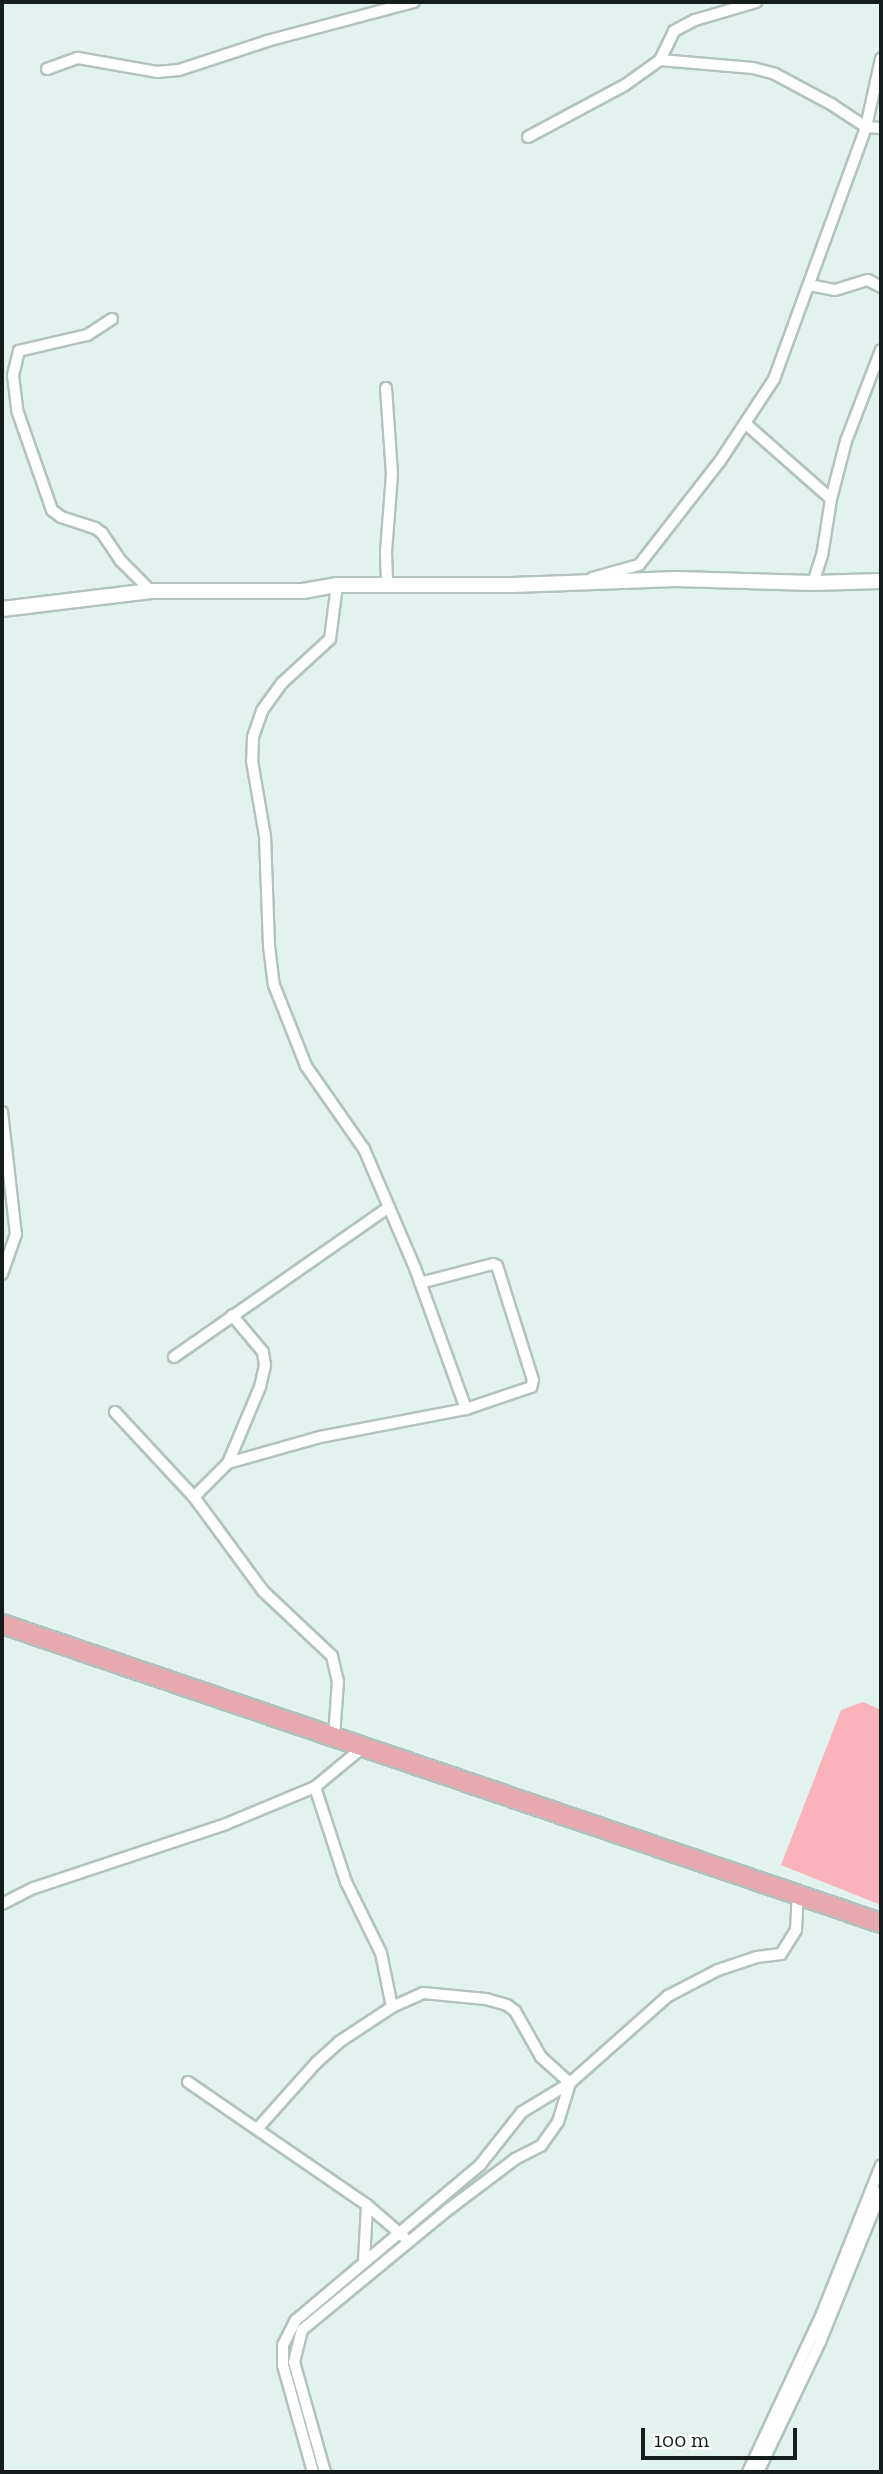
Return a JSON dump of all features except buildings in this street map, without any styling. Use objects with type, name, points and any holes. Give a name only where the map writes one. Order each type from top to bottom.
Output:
[{"type":"highway","points":[[3,1627],[798,1892],[881,1923]]},
{"type":"street","points":[[47,69],[78,58],[157,72],[179,70],[267,41],[414,2]]},
{"type":"street","points":[[528,137],[625,85],[660,60],[674,31],[695,20],[756,2]]},
{"type":"street","points":[[575,581],[639,565],[672,526],[746,424],[774,379],[866,127],[881,59]]},
{"type":"street","points":[[660,60],[753,68],[775,74],[831,104],[866,127],[881,128]]},
{"type":"street","points":[[809,285],[842,289],[855,282],[868,280],[881,286]]},
{"type":"street","points":[[112,319],[87,334],[19,351],[13,375],[17,410],[52,510],[61,517],[102,533],[121,561],[151,591]]},
{"type":"street","points":[[813,583],[827,535],[831,499],[853,419],[881,350]]},
{"type":"street","points":[[386,388],[393,474],[386,552],[387,587]]},
{"type":"street","points":[[746,424],[831,499]]},
{"type":"street","points":[[2,609],[151,591],[303,591],[337,585],[387,587],[677,579],[813,583],[881,581]]},
{"type":"street","points":[[337,585],[330,639],[304,660],[261,711],[253,737],[252,761],[265,836],[269,946],[274,985],[306,1066],[364,1149],[420,1283],[466,1409]]},
{"type":"street","points":[[2,1112],[16,1234],[2,1274]]},
{"type":"street","points":[[174,1357],[389,1207]]},
{"type":"street","points":[[228,1463],[320,1437],[466,1409],[525,1391],[533,1380],[497,1266],[493,1264],[420,1283]]},
{"type":"street","points":[[194,1497],[228,1463],[260,1387],[265,1365],[263,1352],[232,1315]]},
{"type":"street","points":[[115,1412],[194,1497],[263,1591],[332,1656],[338,1681],[334,1737]]},
{"type":"street","points":[[2,1904],[34,1888],[226,1824],[315,1787],[362,1748]]},
{"type":"street","points":[[315,1787],[346,1882],[381,1953],[392,2007]]},
{"type":"street","points":[[325,2472],[283,2345],[299,2325],[364,2261],[450,2192],[498,2143],[522,2112],[570,2083],[668,1996],[718,1970],[757,1957],[782,1954],[796,1930],[798,1892]]},
{"type":"street","points":[[257,2129],[317,2062],[340,2042],[392,2007],[423,1993],[461,1996],[507,2005],[515,2011],[541,2057],[570,2083]]},
{"type":"street","points":[[188,2081],[367,2205],[408,2242]]},
{"type":"street","points":[[299,2325],[514,2159],[541,2146],[551,2135],[570,2083]]},
{"type":"street","points":[[498,2143],[514,2159]]},
{"type":"street","points":[[748,2472],[821,2316],[881,2165]]},
{"type":"street","points":[[758,2472],[820,2342],[881,2192]]},
{"type":"street","points":[[364,2261],[367,2205]]},
{"type":"street","points":[[289,2364],[313,2472]]},
{"type":"shaded area","points":[[863,1702],[881,1710],[881,1905],[781,1865],[841,1710]]}]
